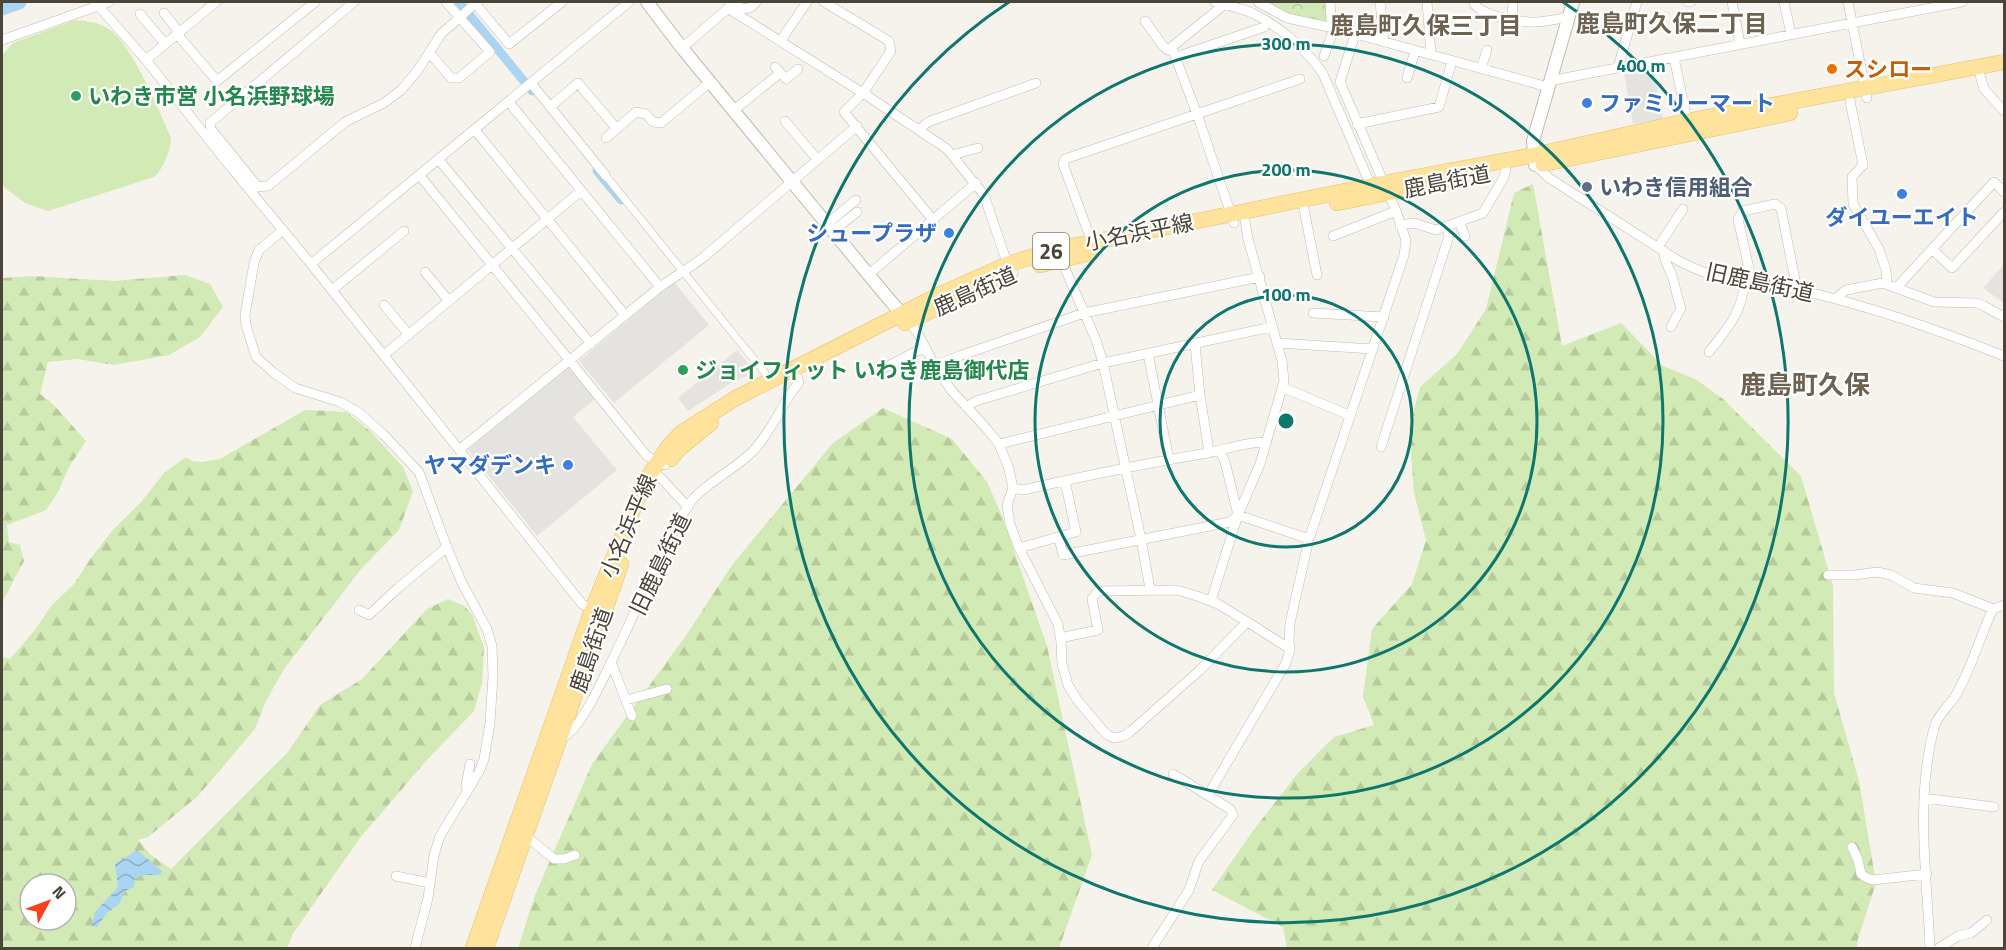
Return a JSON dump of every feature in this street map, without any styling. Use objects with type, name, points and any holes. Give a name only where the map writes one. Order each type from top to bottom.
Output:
[{"type":"main road","name":"小名浜平線","points":[[473,948],[644,483],[660,467],[681,433],[736,398],[905,317],[940,294],[1010,268],[1059,254],[1237,219],[1381,187],[1535,160],[1687,121],[1866,93],[2004,62]]},
{"type":"main road","name":"鹿島街道","points":[[1237,219],[1304,209],[1381,187],[1506,170],[1535,160],[1850,100],[1866,93],[2004,70]]},
{"type":"main road","name":"鹿島街道","points":[[660,467],[712,422],[905,317]]},
{"type":"main road","name":"鹿島街道","points":[[486,948],[561,738],[598,613]]},
{"type":"street","points":[[2,40],[97,4],[109,2]]},
{"type":"street","points":[[146,60],[216,2]]},
{"type":"street","points":[[164,13],[217,81],[315,2]]},
{"type":"street","points":[[354,2],[210,123],[211,129],[258,187],[268,186],[345,122],[393,97],[410,81],[441,34],[470,7]]},
{"type":"street","points":[[446,2],[470,7],[509,44],[562,2]]},
{"type":"street","points":[[310,264],[420,176],[629,2]]},
{"type":"street","points":[[647,2],[682,48],[905,317],[951,390],[999,444],[1010,469],[1013,488],[1007,505],[1010,524],[1019,548],[1058,624],[1062,664],[1068,685],[1078,701],[1106,734],[1114,738],[1124,736],[1131,731],[1199,671],[1247,622]]},
{"type":"street","points":[[730,5],[748,9],[756,2]]},
{"type":"street","points":[[782,40],[807,2]]},
{"type":"street","points":[[824,2],[889,41],[891,51],[863,93],[844,112],[933,220]]},
{"type":"street","points":[[840,11],[847,2]]},
{"type":"street","points":[[1258,2],[1287,18],[1549,84],[1618,67],[1852,22],[1911,6],[1962,2]]},
{"type":"street","points":[[1324,56],[1332,34],[1330,2]]},
{"type":"street","points":[[1380,2],[1384,42]]},
{"type":"street","points":[[1427,2],[1431,55]]},
{"type":"street","points":[[1474,2],[1479,9],[1512,19],[1536,22],[1569,17]]},
{"type":"street","points":[[1512,19],[1513,2]]},
{"type":"street","points":[[1535,160],[1533,141],[1573,2]]},
{"type":"street","points":[[1618,67],[1637,2]]},
{"type":"street","points":[[1732,2],[1740,44]]},
{"type":"street","points":[[1784,2],[1791,34]]},
{"type":"street","points":[[1848,2],[1866,93]]},
{"type":"street","points":[[1145,21],[1162,46],[1168,50],[1220,3],[1249,12],[1273,25],[1318,64],[1381,187],[1396,211],[1406,240],[1404,255],[1384,317],[1309,539],[1290,623],[1290,649],[1286,663],[1208,795]]},
{"type":"street","points":[[97,4],[146,60],[332,290],[582,604],[598,613]]},
{"type":"street","points":[[682,48],[730,5]]},
{"type":"street","points":[[730,5],[947,149],[984,195],[1010,268]]},
{"type":"street","points":[[429,52],[451,78],[459,78],[490,52],[470,7]]},
{"type":"street","points":[[140,14],[165,44]]},
{"type":"street","points":[[1176,57],[1264,27]]},
{"type":"street","points":[[1355,34],[1340,82],[1381,187]]},
{"type":"street","points":[[1172,48],[1237,219],[1248,239],[1282,361],[1284,381],[1260,464],[1238,514],[1211,601]]},
{"type":"street","points":[[1481,68],[1487,50]]},
{"type":"street","points":[[1407,78],[1415,51]]},
{"type":"street","points":[[1674,57],[1687,121]]},
{"type":"street","points":[[1357,124],[1439,107],[1452,61]]},
{"type":"street","points":[[734,110],[778,70],[786,79],[798,69]]},
{"type":"street","points":[[1980,75],[1984,89],[2004,111]]},
{"type":"street","points":[[1090,237],[1063,164],[1065,159],[1300,79]]},
{"type":"street","points":[[606,138],[636,112],[646,114],[653,122],[661,123],[710,82]]},
{"type":"street","points":[[551,106],[578,83],[617,129]]},
{"type":"street","points":[[919,130],[928,122],[1035,83]]},
{"type":"street","points":[[528,86],[551,106],[765,373]]},
{"type":"street","points":[[1850,100],[1863,165],[1852,177],[1853,204],[1879,249],[1892,286]]},
{"type":"street","points":[[509,102],[660,287]]},
{"type":"street","points":[[784,121],[817,159]]},
{"type":"street","points":[[460,449],[660,287],[705,256],[857,126]]},
{"type":"street","points":[[475,130],[625,315]]},
{"type":"street","points":[[952,155],[978,148]]},
{"type":"street","points":[[439,160],[591,344]]},
{"type":"street","name":"旧鹿島街道","points":[[1535,160],[1549,178],[1679,261],[1702,272],[1836,298],[1924,325],[2004,356]]},
{"type":"street","points":[[1400,225],[1414,223],[1436,230],[1484,211],[1506,170]]},
{"type":"street","points":[[420,176],[647,456],[660,467],[688,507]]},
{"type":"street","points":[[1892,286],[1932,249],[1994,182],[2004,192]]},
{"type":"street","points":[[868,275],[976,183]]},
{"type":"street","points":[[384,356],[582,191]]},
{"type":"street","points":[[830,228],[856,200]]},
{"type":"street","points":[[1709,352],[1737,314],[1749,281],[1738,219],[1743,211],[1775,204],[1781,208],[1797,290]]},
{"type":"street","points":[[1671,327],[1681,308],[1673,278],[1661,249],[1683,208]]},
{"type":"street","points":[[1304,209],[1317,275]]},
{"type":"street","points":[[1334,237],[1396,211]]},
{"type":"street","points":[[830,228],[857,212]]},
{"type":"street","points":[[1932,249],[1953,268],[2004,212]]},
{"type":"street","points":[[1459,222],[1465,236]]},
{"type":"street","points":[[1381,447],[1449,236],[1447,226]]},
{"type":"street","points":[[283,230],[259,250],[255,258],[245,315],[256,357],[287,383],[350,407],[371,422],[419,472],[462,583],[487,629],[494,659],[490,723],[484,759],[440,836],[434,855],[416,948]]},
{"type":"street","points":[[332,290],[404,231]]},
{"type":"street","points":[[1059,254],[1103,363],[1150,589]]},
{"type":"street","points":[[425,272],[449,302]]},
{"type":"street","points":[[935,366],[1084,313],[1260,277]]},
{"type":"street","points":[[1836,298],[1846,290],[1880,283],[1934,302],[1977,303],[1993,309],[2004,317]]},
{"type":"street","points":[[384,305],[409,335]]},
{"type":"street","points":[[1313,312],[1384,317]]},
{"type":"street","points":[[966,407],[976,401],[1103,363],[1272,327]]},
{"type":"street","points":[[1277,343],[1373,349]]},
{"type":"street","points":[[1195,344],[1209,453]]},
{"type":"street","points":[[882,369],[925,347]]},
{"type":"street","points":[[1148,354],[1169,459]]},
{"type":"street","name":"旧鹿島街道","points":[[561,738],[569,734],[583,715],[633,618],[656,564],[688,507],[694,498],[755,448],[799,382],[797,377]]},
{"type":"street","points":[[1282,387],[1349,415]]},
{"type":"street","points":[[999,444],[1200,395]]},
{"type":"street","points":[[1013,488],[1023,490],[1126,467],[1220,451],[1255,442],[1266,442]]},
{"type":"street","points":[[1220,451],[1238,514]]},
{"type":"street","points":[[1019,548],[1076,532],[1065,481]]},
{"type":"street","points":[[1238,514],[1309,539]]},
{"type":"street","points":[[1059,538],[1063,555],[1230,522],[1238,514]]},
{"type":"street","points":[[359,610],[369,615],[447,547]]},
{"type":"street","points":[[1828,575],[1877,572],[1891,575],[1914,588],[1953,593],[1993,609],[2004,605]]},
{"type":"street","points":[[1060,638],[1098,630],[1092,599],[1098,591],[1177,590],[1211,601],[1290,649]]},
{"type":"street","points":[[1930,948],[1924,778],[1937,718],[1954,697],[1993,609]]},
{"type":"street","points":[[611,662],[632,717]]},
{"type":"street","points":[[626,700],[667,689]]},
{"type":"street","points":[[468,790],[466,786],[470,764]]},
{"type":"street","points":[[1152,948],[1189,890],[1199,861],[1233,815],[1230,809],[1173,774]]},
{"type":"street","points":[[1924,798],[1994,807]]},
{"type":"street","points":[[526,836],[554,859],[564,859],[575,855]]},
{"type":"street","points":[[1852,847],[1861,874],[1869,879],[1926,874]]},
{"type":"street","points":[[396,876],[430,883]]},
{"type":"street","points":[[1939,948],[1958,936],[1971,933],[1987,920]]},
{"type":"green space","points":[[1265,2],[1325,2],[1328,20],[1325,23],[1284,12]]},
{"type":"green space","name":"いわき市営 小名浜野球場","points":[[75,20],[92,22],[107,28],[126,47],[152,94],[171,137],[171,142],[164,164],[154,177],[48,211],[25,203],[5,188],[2,183],[2,55],[13,43]]},
{"type":"green space","points":[[1533,184],[1562,346],[1621,323],[1663,366],[1695,379],[1723,399],[1801,476],[1833,586],[1834,693],[1859,781],[1876,883],[1857,948],[1287,948],[1283,927],[1212,890],[1252,832],[1298,773],[1334,737],[1374,725],[1363,696],[1372,629],[1412,584],[1426,540],[1414,493],[1409,428],[1420,387],[1457,354],[1486,309],[1514,193]]},
{"type":"green space","points":[[185,275],[210,284],[223,307],[200,337],[169,355],[114,365],[77,359],[48,362],[40,394],[52,403],[86,441],[46,510],[7,525],[9,542],[20,545],[24,561],[2,603],[2,278],[32,276],[113,281]]},
{"type":"green space","points":[[883,408],[952,439],[987,482],[1002,516],[1047,646],[1092,855],[1059,948],[518,948],[535,895],[592,764],[687,634],[732,565],[833,443]]},
{"type":"green space","points":[[305,410],[347,412],[371,432],[403,467],[413,491],[399,530],[362,568],[284,669],[266,701],[255,729],[197,797],[148,837],[138,840],[151,855],[171,869],[288,752],[320,705],[362,679],[427,609],[448,599],[464,606],[472,614],[484,648],[482,683],[474,711],[426,761],[360,838],[294,932],[287,948],[2,948],[2,657],[10,659],[35,630],[51,606],[74,584],[112,531],[141,502],[164,473],[186,457],[192,461],[220,459]]},
{"type":"shaded area","points":[[1653,69],[1663,119],[1633,124],[1624,74]]},
{"type":"shaded area","points":[[2004,264],[2004,303],[1983,288]]},
{"type":"shaded area","points":[[674,282],[709,325],[614,403],[579,361]]},
{"type":"shaded area","points":[[737,350],[755,372],[731,383],[688,411],[678,398]]},
{"type":"shaded area","points":[[569,366],[596,398],[573,417],[617,470],[537,536],[468,450]]},
{"type":"water","points":[[137,850],[162,871],[160,875],[135,878],[134,887],[125,891],[119,904],[107,913],[97,927],[92,926],[95,912],[118,887],[115,864]]},
{"type":"waterway","points":[[2,8],[19,2]]},
{"type":"waterway","points":[[459,2],[532,91]]},
{"type":"waterway","points":[[597,171],[621,200]]},
{"type":"place","name":"スシロー","points":[[1832,69]]},
{"type":"place","name":"いわき市営 小名浜野球場","points":[[76,96]]},
{"type":"place","name":"ファミリーマート","points":[[1587,103]]},
{"type":"place","name":"いわき信用組合","points":[[1587,187]]},
{"type":"place","name":"ダイユーエイト","points":[[1902,194]]},
{"type":"place","name":"シュープラザ","points":[[949,233]]},
{"type":"place","name":"ジョイフィット いわき鹿島御代店","points":[[683,370]]},
{"type":"place","name":"ヤマダデンキ","points":[[568,465]]},
{"type":"district","name":"鹿島町久保二丁目","points":[[1672,23]]},
{"type":"district","name":"鹿島町久保三丁目","points":[[1426,25]]},
{"type":"district","name":"鹿島町久保","points":[[1805,384]]}]
